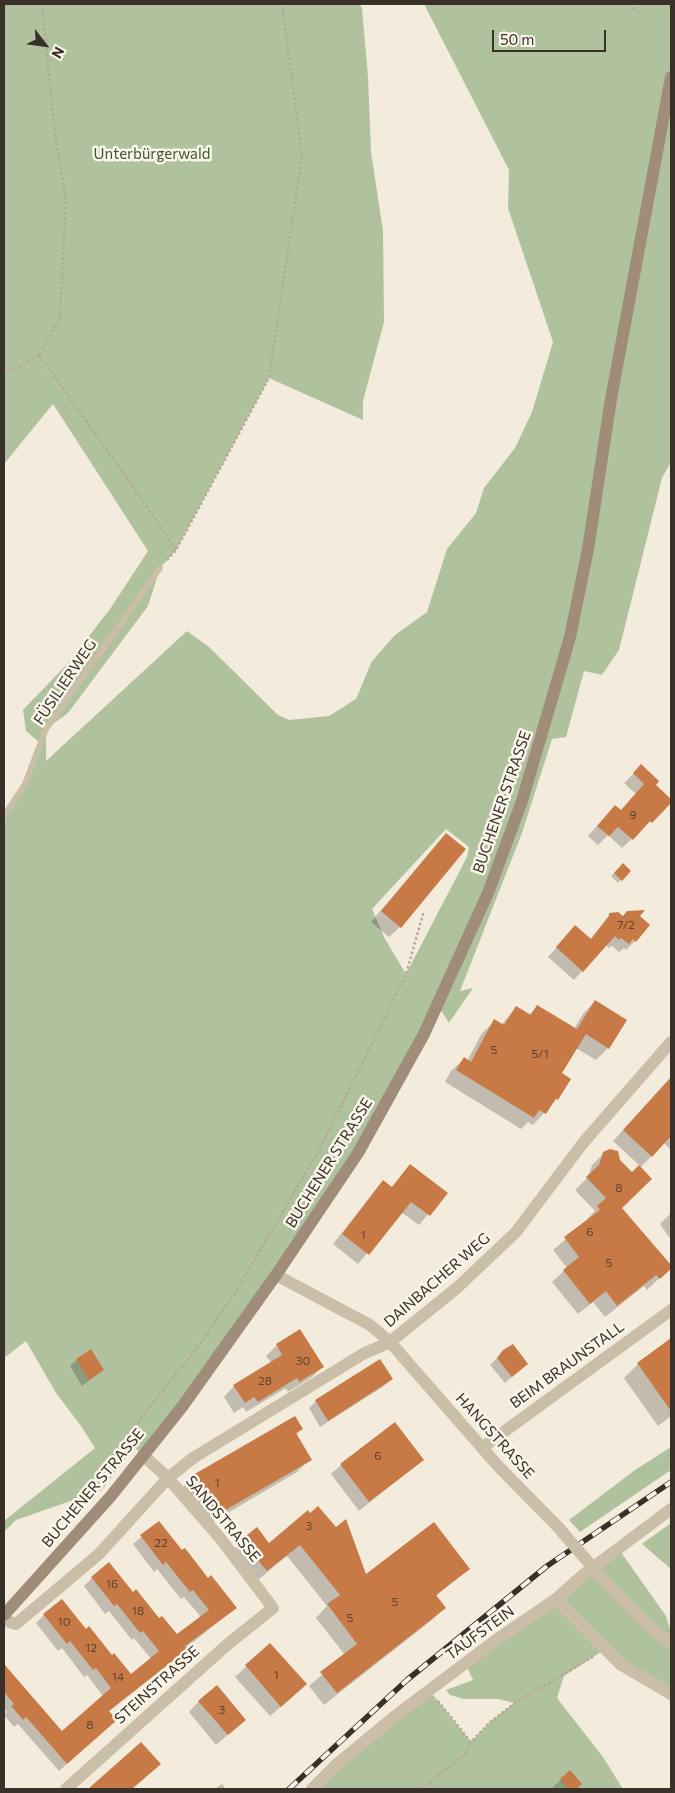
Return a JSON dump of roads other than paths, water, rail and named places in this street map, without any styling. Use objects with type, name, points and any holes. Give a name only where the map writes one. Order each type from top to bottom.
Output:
[{"type":"main road","name":"BUCHENER STRASSE","points":[[4,1615],[111,1496],[182,1407],[276,1275],[358,1153],[424,1034],[488,893],[522,801],[564,661],[588,549],[611,399],[671,78]]},
{"type":"street","name":"DAINBACHER WEG","points":[[168,1478],[193,1458],[363,1354],[390,1342],[458,1287],[516,1232],[583,1143],[671,1042]]},
{"type":"street","name":"HANGSTRASSE","points":[[276,1275],[370,1325],[390,1342],[498,1466],[558,1527],[607,1584],[652,1629],[671,1643]]},
{"type":"street","name":"BEIM BRAUNSTALL","points":[[483,1447],[671,1310]]},
{"type":"street","name":"SANDSTRASSE","points":[[143,1455],[168,1478],[220,1538],[273,1608]]},
{"type":"street","points":[[4,1620],[16,1624],[99,1554],[168,1478]]},
{"type":"street","name":"TAUFSTEIN","points":[[312,1789],[336,1765],[429,1690],[556,1599],[583,1575],[671,1509]]},
{"type":"street","points":[[556,1599],[604,1650],[626,1668],[671,1694]]},
{"type":"street","name":"STEINSTRASSE","points":[[66,1789],[228,1644],[273,1608]]},
{"type":"lane","name":"FÜSILIERWEG","points":[[4,816],[25,784],[46,729],[160,568]]},
{"type":"railway","points":[[289,1789],[407,1680],[547,1566],[671,1482]]},
{"type":"park label","name":"Unterbürgerwald","points":[[152,154]]}]
